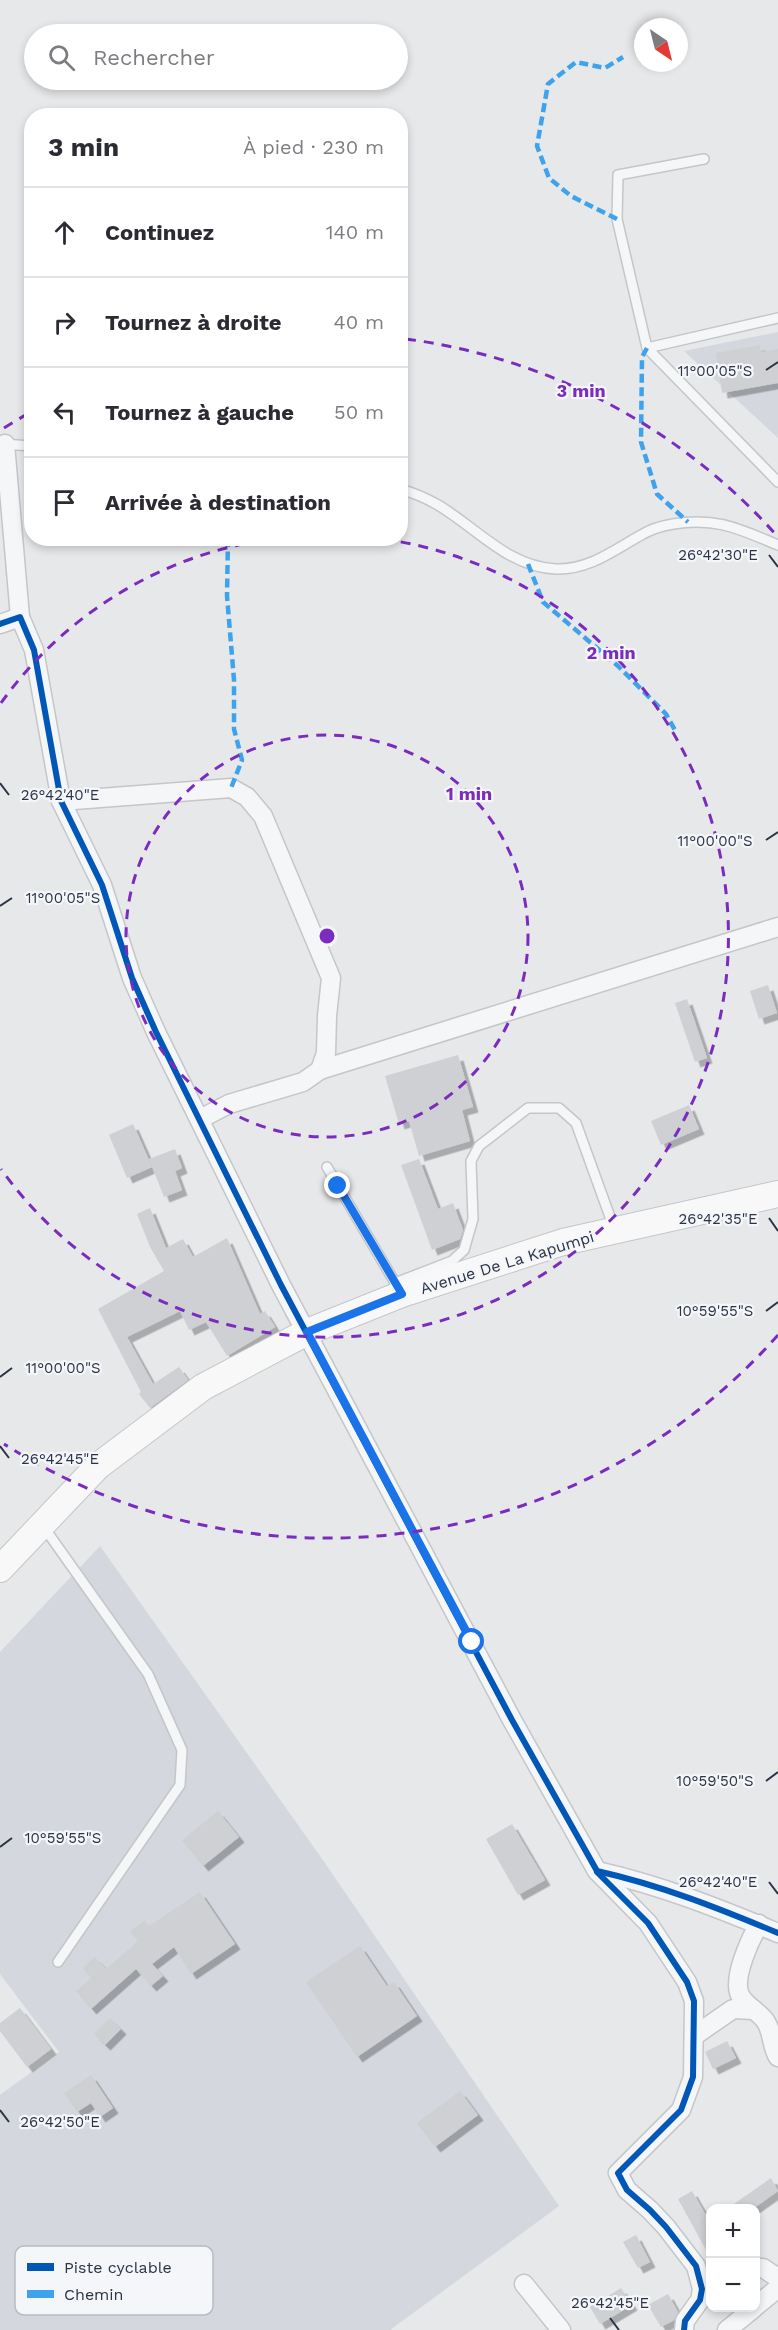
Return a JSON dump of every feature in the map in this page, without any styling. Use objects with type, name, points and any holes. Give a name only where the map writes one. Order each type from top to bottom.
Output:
[{"type":"main road","name":"Avenue De La Kapumpi","points":[[0,1569],[98,1466],[203,1387],[307,1332],[398,1288],[563,1242],[778,1194]]},
{"type":"street","points":[[2,444],[20,617],[34,650],[61,801],[102,885],[137,989],[156,1032],[281,1285],[512,1720],[597,1871],[648,1923],[687,1983],[694,2001],[693,2077],[681,2110],[618,2173],[627,2190],[650,2210],[703,2266],[700,2300],[685,2321],[684,2330]]},
{"type":"street","points":[[0,624],[20,617]]},
{"type":"street","points":[[61,801],[231,788],[247,796],[263,816],[332,978],[327,1016],[326,1053],[320,1070]]},
{"type":"street","points":[[200,1119],[229,1104],[303,1082],[320,1070],[778,927]]},
{"type":"street","points":[[597,1871],[642,1881],[686,1895],[778,1933]]},
{"type":"street","points":[[759,1924],[749,1942],[738,1986],[740,1996],[765,2019],[771,2031],[773,2049],[778,2057]]},
{"type":"street","points":[[694,2036],[733,2008],[754,2010]]},
{"type":"street","points":[[760,2268],[778,2278]]},
{"type":"street","points":[[524,2284],[561,2330]]},
{"type":"street","points":[[760,2303],[778,2288]]},
{"type":"street","points":[[727,2330],[749,2312]]},
{"type":"lane","points":[[704,159],[618,175],[617,219],[647,348],[778,482]]},
{"type":"lane","points":[[647,348],[778,318]]},
{"type":"lane","points":[[2,444],[24,445]]},
{"type":"lane","points":[[408,492],[438,505],[507,553],[528,564],[547,567],[577,567],[594,562],[656,527],[688,522],[721,523],[778,545]]},
{"type":"lane","points":[[327,1167],[398,1288],[452,1261],[464,1250],[473,1219],[471,1161],[479,1146],[528,1108],[559,1108],[576,1123],[615,1230]]},
{"type":"lane","points":[[41,1524],[148,1674],[182,1750],[180,1785],[58,1962]]},
{"type":"shaded area","points":[[778,332],[778,438],[684,351]]},
{"type":"shaded area","points":[[100,1546],[325,1863],[559,2206],[390,2330],[0,2330],[0,2095],[59,2052],[0,1974],[0,1652]]},
{"type":"building","points":[[760,345],[761,352],[778,349],[778,383],[722,393],[716,353]]},
{"type":"building","points":[[768,985],[777,1013],[759,1019],[750,991]]},
{"type":"building","points":[[687,999],[707,1058],[695,1062],[675,1003]]},
{"type":"building","points":[[458,1055],[473,1107],[462,1110],[470,1141],[419,1156],[409,1121],[399,1124],[385,1076]]},
{"type":"building","points":[[689,1105],[699,1129],[661,1145],[651,1121]]},
{"type":"building","points":[[133,1124],[152,1167],[127,1178],[109,1135]]},
{"type":"building","points":[[175,1149],[182,1168],[175,1171],[182,1190],[164,1197],[149,1159]]},
{"type":"building","points":[[419,1159],[438,1209],[453,1203],[463,1230],[460,1239],[432,1250],[401,1165]]},
{"type":"building","points":[[150,1208],[166,1248],[183,1239],[193,1257],[227,1238],[260,1314],[265,1311],[275,1327],[227,1356],[206,1322],[189,1330],[180,1311],[127,1337],[153,1384],[179,1367],[188,1380],[150,1408],[139,1394],[141,1392],[98,1309],[164,1271],[150,1247],[137,1214]]},
{"type":"building","points":[[218,1811],[239,1837],[203,1866],[182,1840]]},
{"type":"building","points":[[512,1824],[545,1880],[518,1895],[486,1839]]},
{"type":"building","points":[[200,1892],[235,1944],[191,1974],[174,1947],[152,1964],[163,1976],[151,1986],[136,1969],[91,2009],[76,1991],[91,1978],[83,1968],[95,1957],[106,1969],[138,1941],[130,1931],[145,1920],[149,1926]]},
{"type":"building","points":[[360,1946],[387,1986],[394,1982],[417,2016],[357,2057],[306,1982]]},
{"type":"building","points":[[20,2008],[51,2049],[27,2067],[0,2031],[0,2023]]},
{"type":"building","points":[[110,2018],[121,2029],[105,2045],[94,2034]]},
{"type":"building","points":[[727,2041],[736,2058],[713,2069],[705,2052]]},
{"type":"building","points":[[91,2075],[113,2108],[100,2117],[91,2103],[77,2112],[64,2093]]},
{"type":"building","points":[[460,2091],[478,2115],[435,2147],[417,2123]]},
{"type":"building","points":[[771,2178],[778,2191],[760,2204],[734,2204]]},
{"type":"building","points":[[692,2191],[706,2215],[706,2250],[678,2199]]},
{"type":"building","points":[[636,2235],[650,2262],[638,2268],[623,2242]]},
{"type":"building","points":[[621,2288],[632,2305],[600,2324],[590,2307]]},
{"type":"building","points":[[668,2294],[678,2312],[674,2320],[661,2327],[648,2305]]},
{"type":"marked path","points":[[617,219],[571,196],[549,178],[537,146],[548,84],[576,62],[605,68],[623,57]]},
{"type":"marked path","points":[[647,348],[642,357],[641,442],[657,494],[688,522]]},
{"type":"marked path","points":[[228,546],[227,596],[234,680],[234,729],[242,760],[231,788]]},
{"type":"marked path","points":[[528,564],[543,602],[618,666],[666,714],[676,732]]},
{"type":"cycle path","points":[[0,624],[20,617],[34,650],[61,801],[102,885],[132,978],[156,1032],[281,1285],[512,1720],[597,1871],[689,1898],[778,1933]]},
{"type":"cycle path","points":[[597,1872],[648,1923],[687,1982],[694,2001],[693,2077],[681,2110],[618,2173],[627,2190],[666,2227],[696,2266],[702,2289],[700,2300],[685,2321],[684,2330]]},
{"type":"route","points":[[338,1186],[402,1294],[307,1332],[472,1642]]}]
